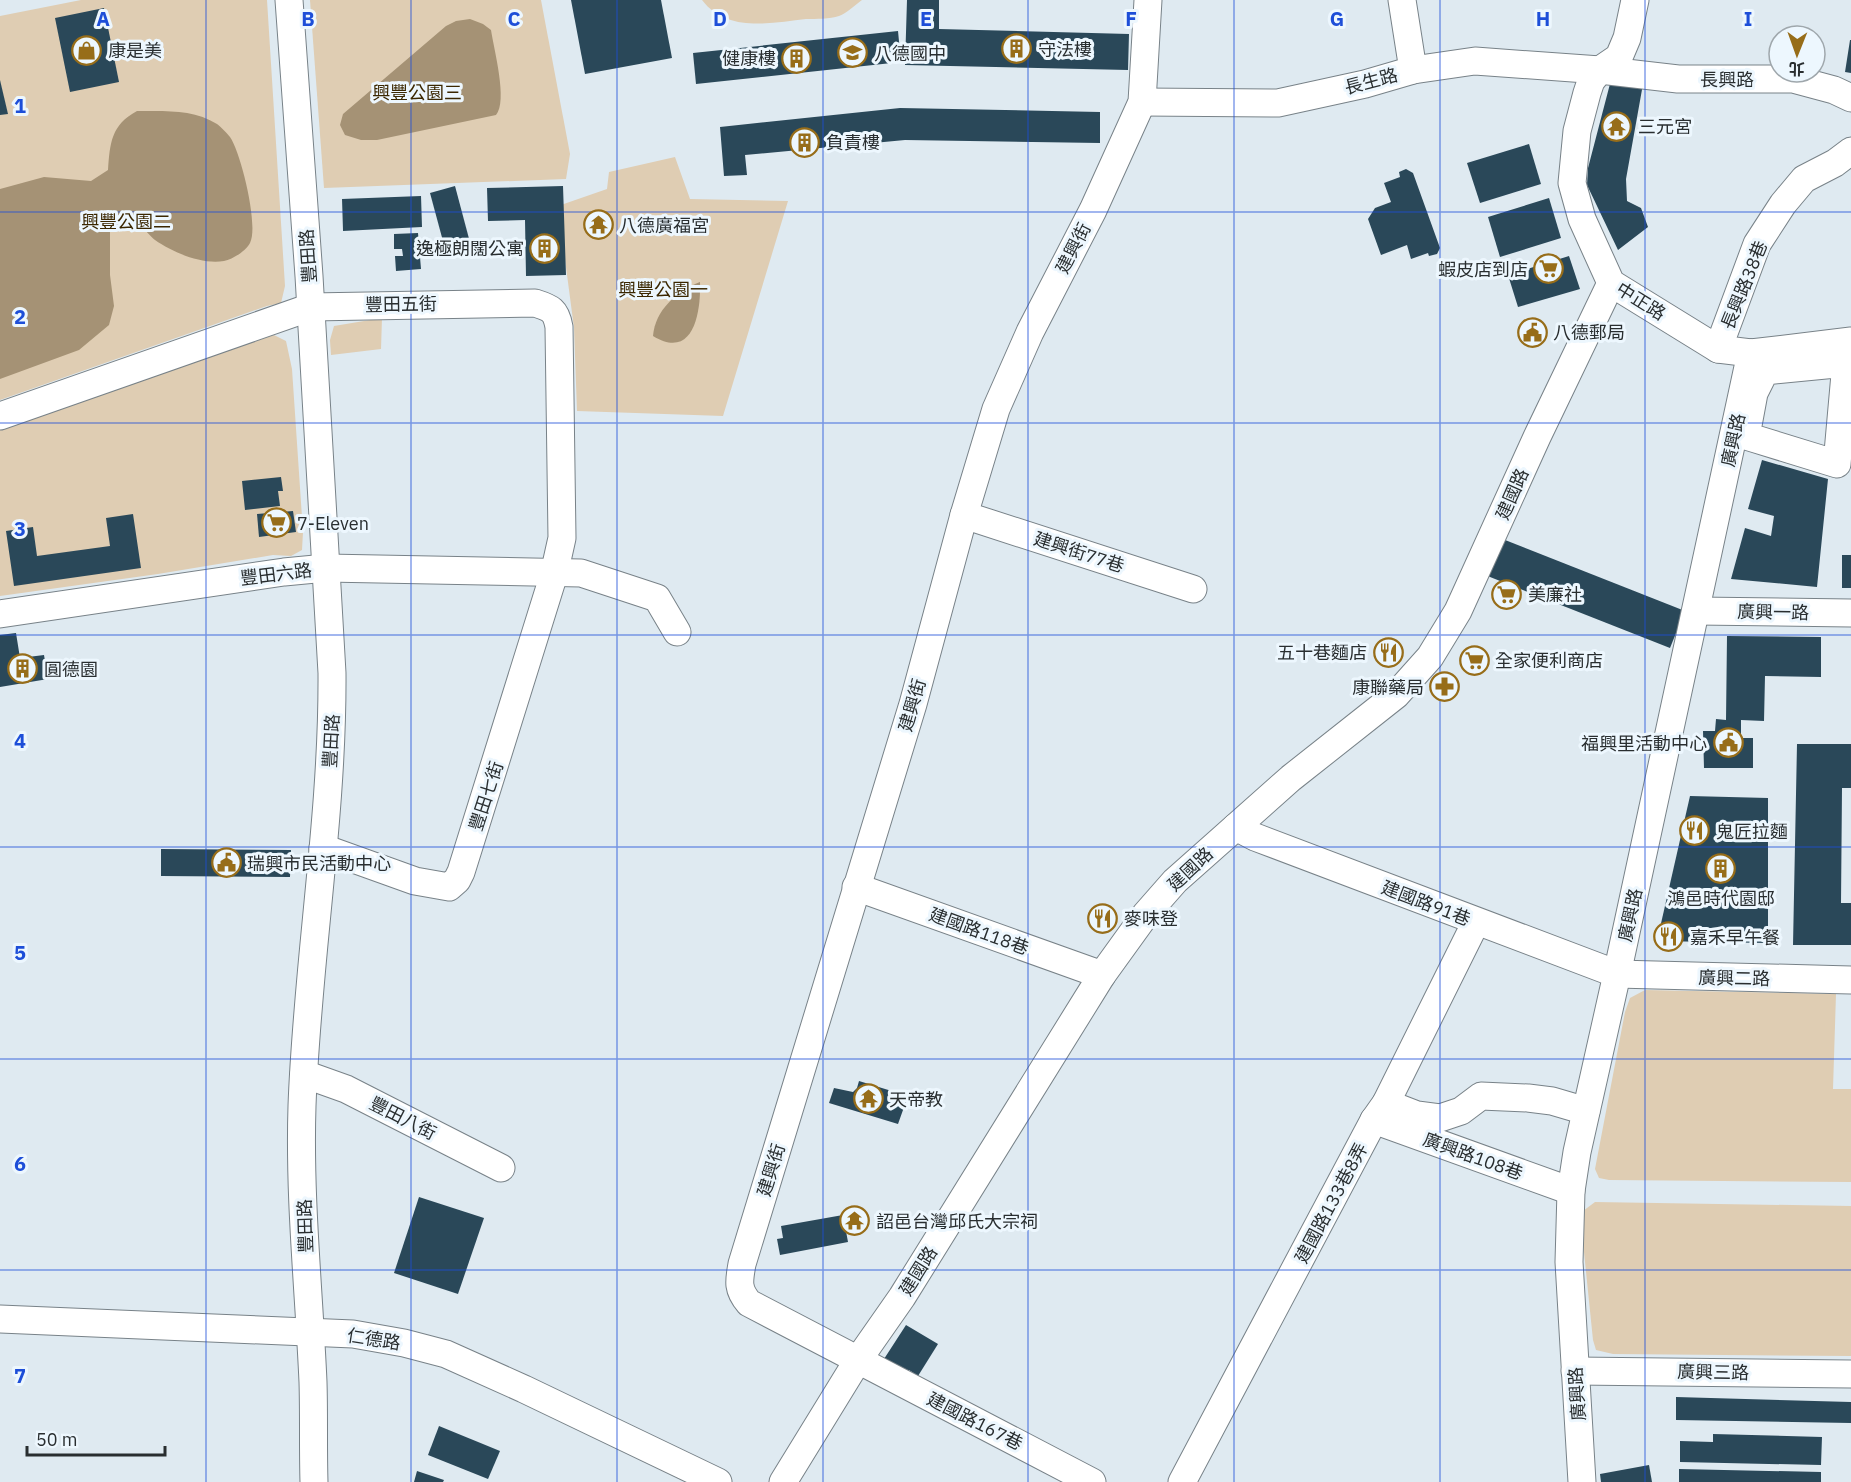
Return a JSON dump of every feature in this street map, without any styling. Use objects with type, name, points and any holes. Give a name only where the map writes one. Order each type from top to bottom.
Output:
[{"type":"street","name":"豐田路","points":[[289,0],[311,307],[332,673],[332,732],[305,1040],[302,1159],[313,1383],[314,1482]]},
{"type":"street","name":"建興街","points":[[858,1360],[749,1303],[740,1293],[738,1285],[742,1264],[913,704],[964,515],[996,409],[1030,332],[1093,210],[1142,102],[1148,0]]},
{"type":"street","points":[[1402,0],[1413,70]]},
{"type":"street","points":[[1600,70],[1619,57],[1627,38],[1635,0]]},
{"type":"street","name":"長生路","points":[[1142,102],[1278,103],[1365,84],[1413,70],[1475,61],[1600,70]]},
{"type":"street","name":"長興路","points":[[1600,70],[1678,79],[1793,79],[1834,90],[1851,98]]},
{"type":"street","name":"中正路","points":[[1600,70],[1591,81],[1577,131],[1572,183],[1582,219],[1611,284],[1718,349],[1751,353],[1851,341]]},
{"type":"street","name":"長興路38巷","points":[[1718,349],[1757,244],[1783,204],[1804,179],[1851,152]]},
{"type":"street","name":"建國路","points":[[783,1482],[858,1360],[902,1297],[1102,975],[1146,914],[1175,881],[1236,827],[1300,771],[1396,695],[1430,657],[1458,611],[1537,437],[1611,284]]},
{"type":"street","name":"豐田五街","points":[[0,416],[311,307],[535,303],[551,308],[558,318],[559,327],[562,538],[554,574]]},
{"type":"street","name":"廣興路","points":[[1582,1482],[1569,1262],[1571,1191],[1576,1152],[1617,974],[1751,353]]},
{"type":"street","points":[[1846,363],[1837,464],[1746,436],[1754,393],[1765,371],[1846,363]]},
{"type":"street","name":"建興街77巷","points":[[964,515],[1193,589]]},
{"type":"street","name":"豐田六路","points":[[0,614],[284,572],[326,568],[516,571],[554,574],[581,573],[657,598],[677,632]]},
{"type":"street","name":"豐田七街","points":[[323,848],[415,881],[449,887],[457,880],[554,574]]},
{"type":"street","name":"廣興一路","points":[[1696,611],[1851,613]]},
{"type":"street","name":"建國路91巷","points":[[1236,827],[1255,837],[1617,974]]},
{"type":"street","name":"建國路118巷","points":[[856,887],[1102,975]]},
{"type":"street","name":"建國路133巷8弄","points":[[1182,1482],[1380,1111],[1476,922]]},
{"type":"street","name":"廣興二路","points":[[1617,974],[1851,980]]},
{"type":"street","name":"豐田八街","points":[[304,1074],[346,1089],[501,1168]]},
{"type":"street","points":[[1380,1111],[1440,1118],[1461,1111],[1481,1096],[1552,1101],[1586,1111]]},
{"type":"street","name":"廣興路108巷","points":[[1380,1111],[1571,1191]]},
{"type":"street","name":"仁德路","points":[[0,1319],[353,1334],[404,1342],[446,1354],[718,1482]]},
{"type":"street","name":"建國路167巷","points":[[858,1360],[1092,1482]]},
{"type":"street","name":"廣興三路","points":[[1575,1371],[1851,1374]]},
{"type":"green space","name":"興豐公園二","points":[[81,0],[267,0],[285,286],[281,303],[0,400],[0,16]]},
{"type":"green space","name":"興豐公園三","points":[[310,0],[541,0],[570,154],[566,179],[324,188]]},
{"type":"green space","points":[[702,0],[862,0],[845,13],[835,17],[750,23],[737,22],[724,17]]},
{"type":"green space","name":"興豐公園一","points":[[675,157],[690,199],[788,201],[723,416],[577,411],[574,328],[558,206],[607,189],[609,172]]},
{"type":"green space","points":[[382,318],[381,349],[331,355],[330,340],[334,326]]},
{"type":"green space","points":[[274,335],[286,341],[292,369],[303,532],[302,550],[291,556],[273,555],[0,596],[0,428]]},
{"type":"green space","points":[[1645,990],[1836,994],[1833,1089],[1851,1089],[1851,1182],[1609,1180],[1599,1178],[1595,1169],[1625,1012],[1630,998]]},
{"type":"green space","points":[[1595,1202],[1851,1206],[1851,1356],[1613,1354],[1596,1350],[1593,1340],[1581,1223],[1583,1211]]},
{"type":"shaded area","points":[[470,19],[491,30],[501,99],[496,115],[377,140],[361,140],[345,135],[340,125],[343,114],[446,26],[456,21]]},
{"type":"shaded area","points":[[137,111],[189,113],[208,119],[229,135],[239,158],[248,190],[252,222],[250,243],[242,252],[231,258],[215,262],[197,259],[170,249],[143,229],[134,226],[110,232],[110,275],[114,306],[109,325],[79,350],[0,379],[0,189],[44,177],[91,181],[108,170],[111,143],[117,129],[128,116]]},
{"type":"shaded area","points":[[700,282],[696,318],[686,338],[678,342],[667,342],[653,336],[658,318],[669,303],[683,291]]},
{"type":"building","points":[[571,0],[661,0],[672,58],[585,74]]},
{"type":"building","name":"守法樓","points":[[907,0],[939,0],[939,29],[1129,34],[1128,70],[905,65]]},
{"type":"building","name":"康是美","points":[[104,8],[119,82],[70,92],[55,18]]},
{"type":"building","name":"健康樓","points":[[898,31],[901,62],[696,84],[693,53]]},
{"type":"building","points":[[1851,40],[1851,73],[1845,72]]},
{"type":"building","points":[[0,80],[8,114],[0,115]]},
{"type":"building","name":"三元宮","points":[[1611,80],[1643,84],[1626,179],[1627,201],[1641,208],[1648,227],[1618,250],[1587,185],[1588,168]]},
{"type":"building","name":"負責樓","points":[[900,108],[1100,112],[1100,143],[905,140],[745,155],[747,175],[724,176],[720,127]]},
{"type":"building","points":[[1529,144],[1541,184],[1480,203],[1467,163]]},
{"type":"building","points":[[1406,169],[1413,173],[1440,248],[1437,254],[1429,256],[1428,253],[1411,259],[1407,245],[1381,255],[1368,219],[1375,208],[1391,202],[1384,183],[1400,177],[1399,172]]},
{"type":"building","points":[[455,186],[472,250],[447,256],[430,193]]},
{"type":"building","name":"逸極朗闊公寓","points":[[563,186],[566,275],[526,276],[525,220],[488,221],[487,188]]},
{"type":"building","points":[[421,196],[422,227],[343,231],[342,199]]},
{"type":"building","points":[[1549,198],[1561,238],[1500,257],[1488,217]]},
{"type":"building","points":[[418,233],[421,269],[396,271],[395,256],[403,256],[402,249],[394,249],[394,234]]},
{"type":"building","points":[[1569,256],[1580,289],[1518,307],[1508,275]]},
{"type":"building","points":[[1762,460],[1828,479],[1817,587],[1731,579],[1745,528],[1771,536],[1774,516],[1748,509]]},
{"type":"building","points":[[281,477],[283,491],[278,491],[280,506],[245,510],[242,481]]},
{"type":"building","name":"7-Eleven","points":[[293,511],[296,532],[259,537],[257,514]]},
{"type":"building","points":[[133,514],[141,568],[14,586],[6,531],[33,527],[37,556],[110,546],[106,518]]},
{"type":"building","points":[[1500,538],[1685,611],[1670,648],[1485,575]]},
{"type":"building","points":[[1842,555],[1851,555],[1851,588],[1842,588]]},
{"type":"building","name":"圓德園","points":[[16,633],[20,658],[44,655],[48,679],[0,687],[0,635]]},
{"type":"building","points":[[1727,636],[1821,637],[1821,677],[1765,676],[1764,721],[1741,720],[1741,738],[1753,738],[1753,768],[1704,768],[1703,731],[1715,731],[1716,719],[1726,720]]},
{"type":"building","points":[[1797,744],[1851,744],[1851,788],[1842,788],[1841,903],[1851,903],[1851,945],[1793,945]]},
{"type":"building","name":"鴻邑時代園邸","points":[[1690,796],[1768,798],[1768,943],[1657,941]]},
{"type":"building","name":"瑞興市民活動中心","points":[[161,849],[291,850],[290,877],[161,876]]},
{"type":"building","name":"天帝教","points":[[859,1081],[908,1096],[898,1124],[829,1103],[834,1088],[853,1092]]},
{"type":"building","points":[[419,1197],[484,1218],[458,1294],[394,1273]]},
{"type":"building","points":[[843,1215],[848,1242],[780,1255],[777,1239],[783,1238],[781,1226]]},
{"type":"building","points":[[906,1325],[938,1344],[918,1376],[909,1370],[906,1373],[884,1359]]},
{"type":"building","points":[[1676,1397],[1851,1402],[1851,1423],[1676,1420]]},
{"type":"building","points":[[439,1426],[500,1451],[488,1479],[428,1455]]},
{"type":"building","points":[[1713,1434],[1822,1437],[1821,1465],[1680,1462],[1680,1441],[1713,1442]]},
{"type":"building","points":[[1649,1465],[1652,1482],[1601,1482],[1600,1474]]},
{"type":"building","points":[[1679,1469],[1821,1472],[1821,1482],[1679,1482]]},
{"type":"building","points":[[417,1471],[444,1480],[443,1482],[414,1482]]},
{"type":"place","name":"守法樓","points":[[1017,49]]},
{"type":"place","name":"康是美","points":[[87,50]]},
{"type":"place","name":"八德國中","points":[[853,53]]},
{"type":"place","name":"健康樓","points":[[797,58]]},
{"type":"place","name":"三元宮","points":[[1617,126]]},
{"type":"place","name":"負責樓","points":[[805,142]]},
{"type":"place","name":"八德廣福宮","points":[[598,225]]},
{"type":"place","name":"逸極朗闊公寓","points":[[545,248]]},
{"type":"place","name":"蝦皮店到店","points":[[1549,269]]},
{"type":"place","name":"八德郵局","points":[[1532,332]]},
{"type":"place","name":"7-Eleven","points":[[276,523]]},
{"type":"place","name":"美廉社","points":[[1507,594]]},
{"type":"place","name":"五十巷麵店","points":[[1388,652]]},
{"type":"place","name":"全家便利商店","points":[[1474,660]]},
{"type":"place","name":"圓德園","points":[[23,669]]},
{"type":"place","name":"康聯藥局","points":[[1445,687]]},
{"type":"place","name":"福興里活動中心","points":[[1728,743]]},
{"type":"place","name":"鬼匠拉麵","points":[[1695,831]]},
{"type":"place","name":"瑞興市民活動中心","points":[[226,863]]},
{"type":"place","name":"鴻邑時代園邸","points":[[1721,869]]},
{"type":"place","name":"麥味登","points":[[1103,918]]},
{"type":"place","name":"嘉禾早午餐","points":[[1669,937]]},
{"type":"place","name":"天帝教","points":[[868,1099]]},
{"type":"place","name":"詔邑台灣邱氏大宗祠","points":[[855,1221]]}]
